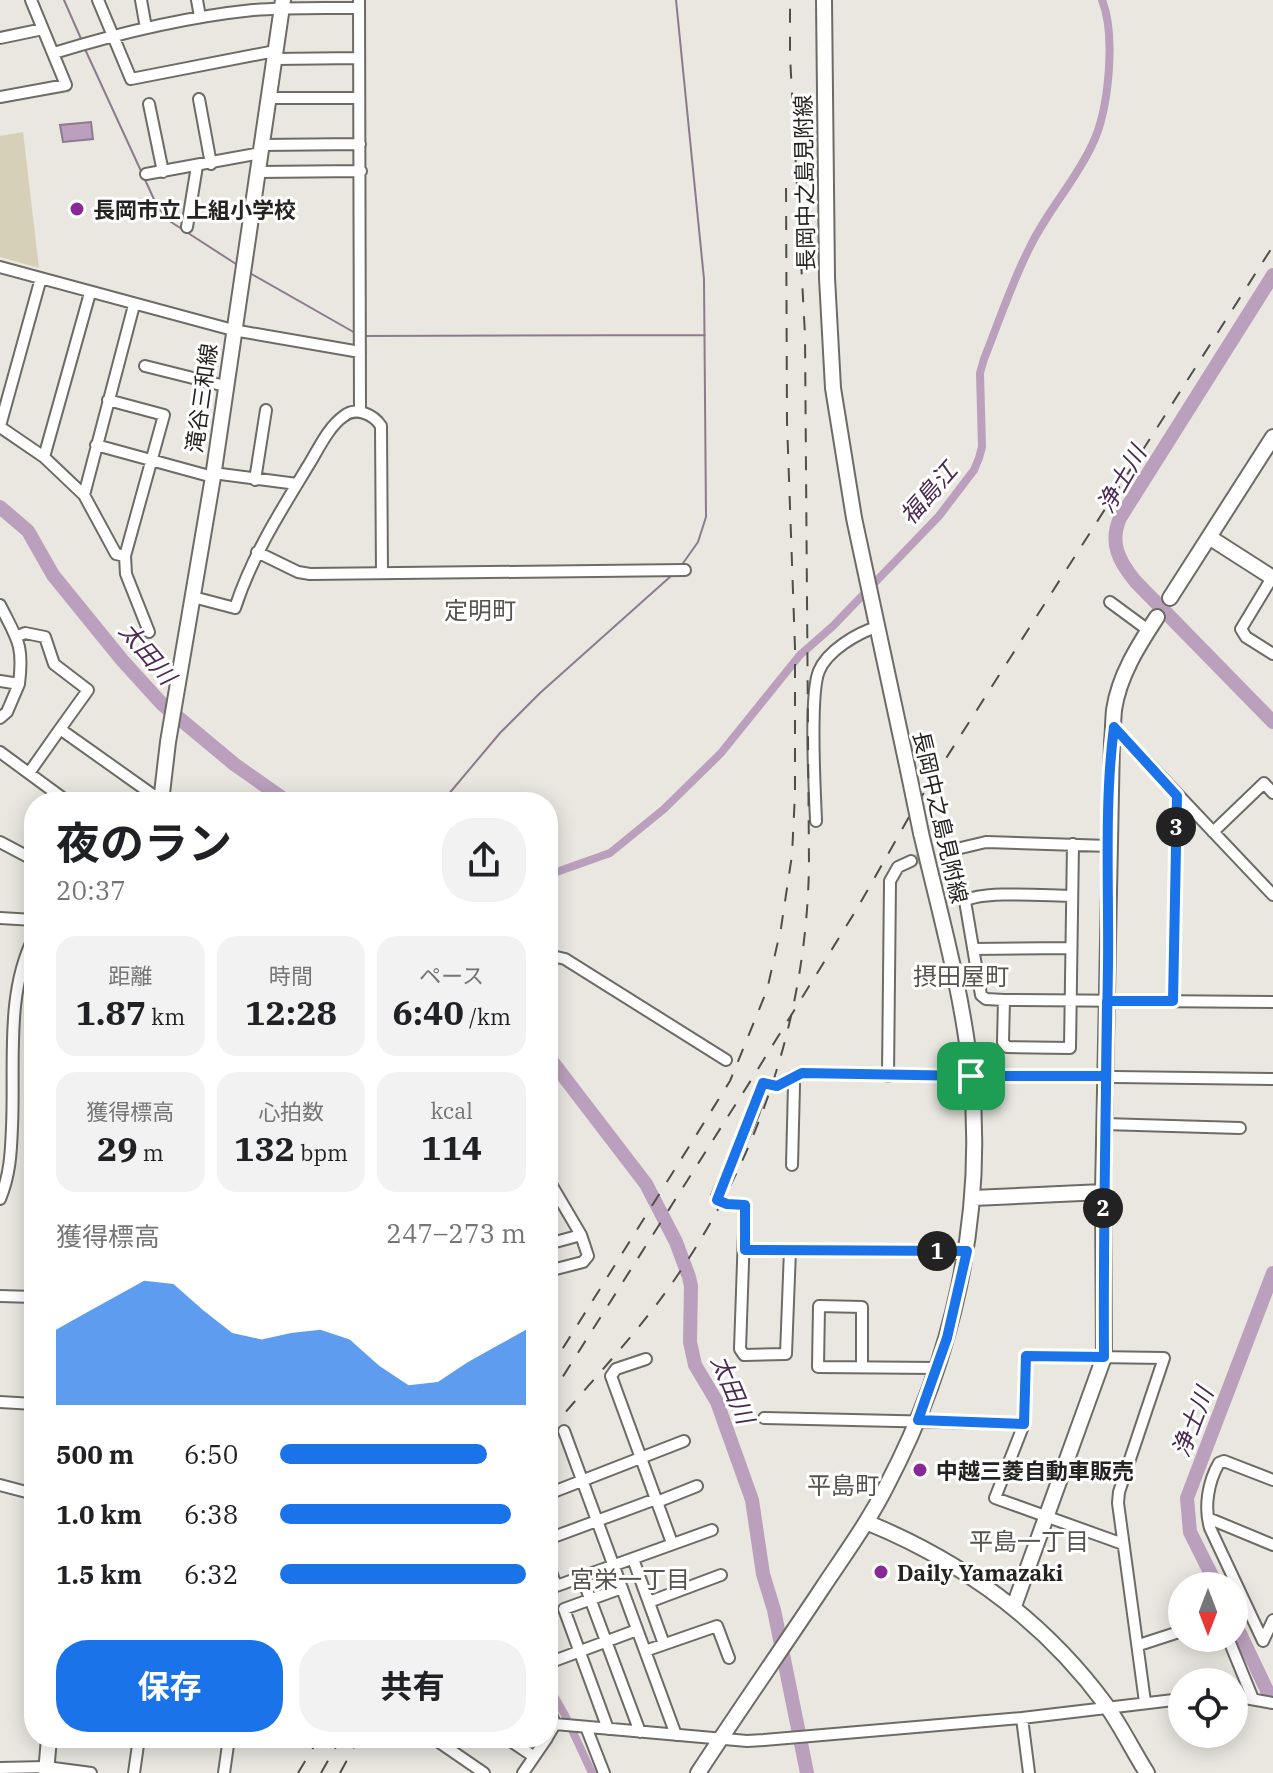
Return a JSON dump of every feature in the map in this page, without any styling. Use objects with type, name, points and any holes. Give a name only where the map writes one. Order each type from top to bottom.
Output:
[{"type":"main road","name":"長岡中之島見附線","points":[[721,1739],[866,1522],[918,1420],[956,1308],[973,1198],[975,1143],[971,1076],[955,978],[847,482],[831,361],[824,0]]},
{"type":"main road","name":"滝谷三和線","points":[[165,792],[168,742],[213,475],[282,4]]},
{"type":"main road","points":[[1170,598],[1273,437]]},
{"type":"main road","points":[[1209,537],[1273,577]]},
{"type":"main road","points":[[1014,1606],[1104,1357],[1104,1124],[1114,710],[1124,677],[1153,624]]},
{"type":"main road","points":[[973,1198],[1103,1192]]},
{"type":"main road","points":[[866,1522],[926,1549],[1014,1606],[1060,1650],[1107,1706],[1147,1773]]},
{"type":"main road","points":[[698,1773],[721,1739]]},
{"type":"main road","points":[[46,1770],[48,1748]]},
{"type":"street","points":[[0,97],[66,85],[31,0]]},
{"type":"street","points":[[98,0],[131,79],[275,55],[359,58]]},
{"type":"street","points":[[141,0],[146,28]]},
{"type":"street","points":[[197,0],[200,17]]},
{"type":"street","points":[[54,53],[113,35],[252,5],[359,4],[360,412]]},
{"type":"street","points":[[0,38],[43,29]]},
{"type":"street","points":[[269,98],[359,98]]},
{"type":"street","points":[[199,99],[211,164]]},
{"type":"street","points":[[149,104],[163,172]]},
{"type":"street","points":[[146,174],[211,164],[261,149],[360,144]]},
{"type":"street","points":[[187,227],[197,166]]},
{"type":"street","points":[[257,172],[361,171]]},
{"type":"street","points":[[0,267],[233,330],[360,352]]},
{"type":"street","points":[[41,278],[0,427],[44,457],[84,495],[116,554],[125,556]]},
{"type":"street","points":[[44,457],[90,293]]},
{"type":"street","points":[[84,495],[134,305]]},
{"type":"street","points":[[145,366],[225,386]]},
{"type":"street","points":[[108,400],[164,415],[125,556],[126,574],[149,632]]},
{"type":"street","points":[[255,480],[266,410]]},
{"type":"street","points":[[193,597],[235,608],[257,552],[338,421],[349,413],[360,412],[375,419],[381,426],[382,573]]},
{"type":"street","points":[[96,445],[213,475],[297,484]]},
{"type":"street","points":[[257,552],[298,572],[310,574],[685,570]]},
{"type":"street","points":[[1273,577],[1241,629],[1246,637],[1273,654]]},
{"type":"street","points":[[1110,602],[1153,624],[1170,598]]},
{"type":"street","points":[[0,605],[21,663],[19,684],[7,712],[0,718]]},
{"type":"street","points":[[816,821],[814,708],[817,675],[822,665],[834,654],[876,621]]},
{"type":"street","points":[[9,631],[45,637],[54,664],[88,690],[29,773]]},
{"type":"street","points":[[0,681],[19,684]]},
{"type":"street","points":[[1114,727],[1273,895]]},
{"type":"street","points":[[60,729],[149,792]]},
{"type":"street","points":[[0,752],[55,792]]},
{"type":"street","points":[[1213,832],[1264,783],[1273,793]]},
{"type":"street","points":[[1173,1001],[1177,796]]},
{"type":"street","points":[[0,842],[24,855]]},
{"type":"street","points":[[948,851],[986,842],[1109,846]]},
{"type":"street","points":[[1004,1000],[1003,1042],[1007,1047],[1070,1048],[1073,844]]},
{"type":"street","points":[[888,1076],[890,881],[898,867],[911,861]]},
{"type":"street","points":[[1072,896],[971,897],[965,901],[981,995],[986,999],[1004,1000],[1273,1002]]},
{"type":"street","points":[[0,918],[24,919]]},
{"type":"street","points":[[973,949],[1071,948]]},
{"type":"street","points":[[558,957],[726,1060]]},
{"type":"street","points":[[0,1199],[9,1179],[14,1029],[20,968],[24,959]]},
{"type":"street","points":[[790,1250],[786,1354],[744,1355],[740,1349],[745,1205],[727,1204],[717,1200],[717,1196],[753,1114],[763,1083],[777,1086],[802,1073],[1273,1079]]},
{"type":"street","points":[[792,1077],[792,1165]]},
{"type":"street","points":[[1104,1124],[1240,1128]]},
{"type":"street","points":[[558,1202],[581,1235],[587,1259],[558,1268]]},
{"type":"street","points":[[558,1241],[581,1235]]},
{"type":"street","points":[[745,1250],[967,1251]]},
{"type":"street","points":[[0,1296],[24,1297]]},
{"type":"street","points":[[862,1367],[862,1307],[819,1306],[818,1367],[937,1368]]},
{"type":"street","points":[[1123,1544],[995,1498],[1024,1424],[1026,1356],[1164,1358],[1119,1492],[1123,1544],[1145,1702]]},
{"type":"street","points":[[646,1359],[616,1369],[611,1376],[672,1543]]},
{"type":"street","points":[[0,1402],[24,1403]]},
{"type":"street","points":[[764,1418],[1024,1424]]},
{"type":"street","points":[[564,1431],[676,1735]]},
{"type":"street","points":[[558,1490],[684,1441]]},
{"type":"street","points":[[1273,1480],[1224,1461],[1219,1463],[1208,1498],[1208,1518],[1263,1641],[1273,1620]]},
{"type":"street","points":[[0,1485],[24,1491]]},
{"type":"street","points":[[558,1535],[697,1486]]},
{"type":"street","points":[[1208,1518],[1273,1545]]},
{"type":"street","points":[[558,1586],[712,1530]]},
{"type":"street","points":[[633,1559],[664,1644]]},
{"type":"street","points":[[649,1602],[721,1575]]},
{"type":"street","points":[[582,1577],[640,1732]]},
{"type":"street","points":[[608,1729],[564,1609],[622,1588]]},
{"type":"street","points":[[645,1651],[717,1626],[729,1658]]},
{"type":"street","points":[[558,1659],[637,1630]]},
{"type":"street","points":[[1139,1645],[1168,1636]]},
{"type":"street","points":[[1236,1652],[1263,1701]]},
{"type":"street","points":[[559,1725],[721,1739],[770,1740],[1022,1718],[1168,1700]]},
{"type":"street","points":[[1022,1718],[1029,1773]]},
{"type":"street","points":[[582,1727],[604,1773]]},
{"type":"street","points":[[134,1773],[138,1748]]},
{"type":"street","points":[[224,1773],[228,1748]]},
{"type":"street","points":[[448,1748],[484,1773]]},
{"type":"street","points":[[521,1748],[533,1756]]},
{"type":"street","points":[[523,1773],[539,1748]]},
{"type":"street","points":[[0,1768],[91,1773]]},
{"type":"shaded area","points":[[91,122],[93,139],[63,142],[60,125]]},
{"type":"shaded area","points":[[23,132],[39,268],[0,257],[0,136]]},
{"type":"waterway","points":[[64,0],[82,41]]},
{"type":"waterway","points":[[676,0],[704,279],[706,517],[698,542],[681,566]]},
{"type":"waterway","name":"福島江","points":[[558,871],[610,853],[664,809],[721,753],[800,655],[833,626],[939,516],[974,470],[982,447],[980,373],[984,359],[1024,259],[1085,158],[1103,113],[1109,73],[1109,33],[1102,0]]},
{"type":"waterway","points":[[84,47],[158,208],[171,222],[236,264]]},
{"type":"waterway","points":[[248,272],[357,334]]},
{"type":"waterway","name":"浄土川","points":[[1273,275],[1120,518],[1115,536],[1120,559],[1135,581],[1273,722]]},
{"type":"waterway","points":[[363,336],[705,335]]},
{"type":"waterway","name":"太田川","points":[[0,507],[28,531],[53,575],[162,704],[234,764],[274,792]]},
{"type":"waterway","points":[[450,792],[500,733],[540,693],[671,576]]},
{"type":"waterway","name":"太田川","points":[[558,1069],[646,1184],[676,1242],[689,1277],[690,1342],[695,1365],[717,1402],[752,1500],[763,1574],[774,1610],[807,1773]]},
{"type":"waterway","name":"浄土川","points":[[1210,1572],[1190,1532],[1187,1498],[1273,1273]]},
{"type":"waterway","name":"浄土川","points":[[1248,1650],[1273,1703]]},
{"type":"waterway","name":"福島江","points":[[558,1703],[592,1773]]},
{"type":"tunnel","points":[[911,861],[948,851]]},
{"type":"railway","points":[[558,1421],[675,1279],[732,1183],[773,1081],[799,974],[809,864],[805,335],[790,56],[790,0]]},
{"type":"railway","points":[[558,1356],[730,1081],[767,990],[781,928],[792,855],[795,794],[795,648],[787,422],[786,180]]},
{"type":"railway","points":[[558,1384],[753,1077],[858,907],[913,810],[1273,246]]},
{"type":"railway","points":[[298,1773],[313,1748]]},
{"type":"railway","points":[[321,1773],[335,1748]]},
{"type":"railway","points":[[340,1773],[354,1748]]},
{"type":"place","name":"長岡市立 上組小学校","points":[[77,209]]},
{"type":"place","name":"中越三菱自動車販売","points":[[920,1470]]},
{"type":"place","name":"Daily Yamazaki","points":[[881,1572]]},
{"type":"district","name":"定明町","points":[[480,610]]},
{"type":"district","name":"摂田屋町","points":[[961,976]]},
{"type":"district","name":"平島町","points":[[843,1485]]},
{"type":"district","name":"平島一丁目","points":[[1029,1541]]},
{"type":"district","name":"宮栄一丁目","points":[[630,1579]]},
{"type":"route","points":[[971,1076],[802,1073],[777,1086],[763,1083],[717,1200],[745,1205],[745,1250],[967,1251],[956,1308],[918,1420],[1024,1424],[1026,1356],[1104,1357],[1104,1124],[1106,1076],[1107,1001],[1111,769],[1114,727],[1177,796],[1173,1001],[1107,1001],[1106,1076],[971,1076]]}]
